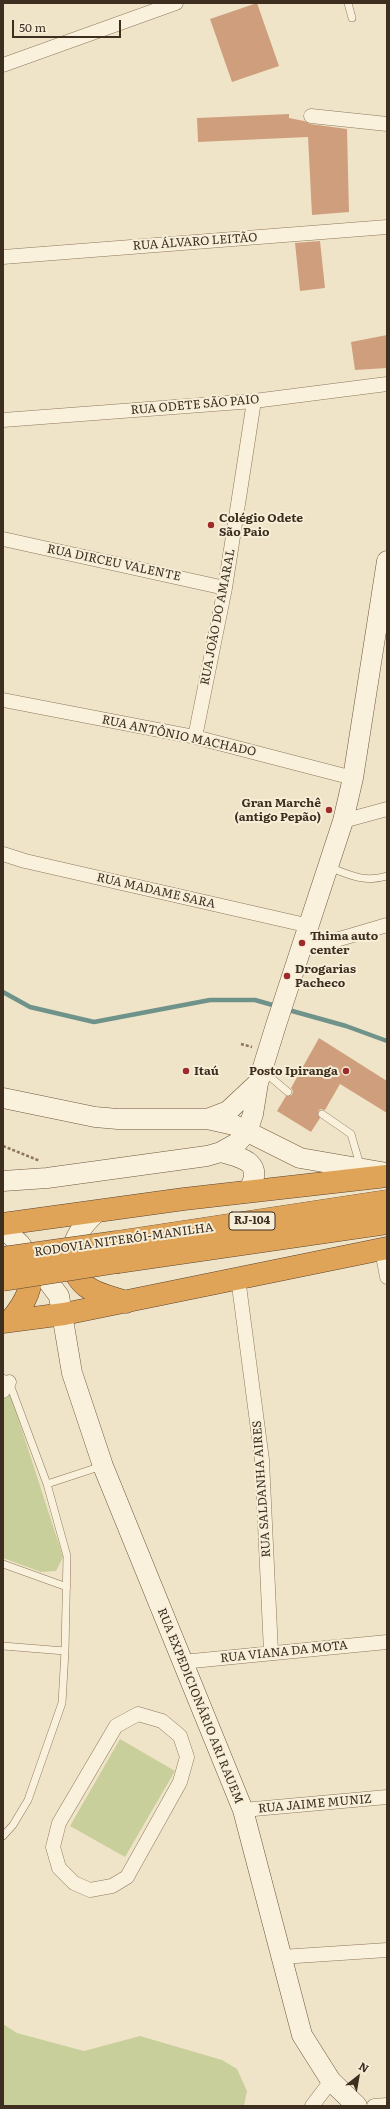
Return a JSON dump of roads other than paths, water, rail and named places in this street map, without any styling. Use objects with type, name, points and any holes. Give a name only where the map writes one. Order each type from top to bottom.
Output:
[{"type":"highway","points":[[3,1224],[184,1199],[387,1174]]},
{"type":"highway","name":"RODOVIA NITERÓI-MANILHA","points":[[3,1280],[117,1252],[387,1201]]},
{"type":"highway","name":"RODOVIA NITERÓI-MANILHA","points":[[3,1258],[117,1252],[387,1223]]},
{"type":"highway","points":[[6,1322],[62,1305],[126,1302],[384,1249]]},
{"type":"highway","points":[[69,1258],[74,1272],[84,1286],[126,1302]]},
{"type":"highway","points":[[6,1322],[28,1294],[31,1285],[32,1260]]},
{"type":"main road","points":[[3,1196],[9,1186],[9,1180],[47,1178],[190,1159],[222,1152],[238,1144],[247,1132],[253,1114],[260,1077],[276,1024],[310,926],[343,821],[353,778],[387,568]]},
{"type":"main road","points":[[207,1119],[228,1111],[260,1077]]},
{"type":"main road","points":[[3,1098],[94,1117],[118,1119],[207,1119],[222,1121],[300,1158],[387,1174]]},
{"type":"main road","points":[[207,1119],[221,1127],[224,1133],[225,1144],[222,1152]]},
{"type":"main road","points":[[222,1152],[246,1158],[250,1162],[254,1171],[254,1176],[248,1191]]},
{"type":"main road","name":"RUA EXPEDICIONÁRIO ARI RAUEM","points":[[98,1211],[83,1224],[74,1240],[69,1258],[62,1305],[72,1373],[102,1466],[243,1810],[302,2035],[331,2081],[357,2106]]},
{"type":"main road","points":[[3,1228],[20,1244],[62,1305]]},
{"type":"street","points":[[3,65],[176,3]]},
{"type":"street","points":[[312,116],[387,124]]},
{"type":"street","name":"RUA ÁLVARO LEITÃO","points":[[3,257],[387,227]]},
{"type":"street","name":"RUA ODETE SÃO PAIO","points":[[3,420],[254,401],[387,384]]},
{"type":"street","name":"RUA JOÃO DO AMARAL","points":[[195,737],[225,588],[254,401]]},
{"type":"street","name":"RUA DIRCEU VALENTE","points":[[3,539],[225,588]]},
{"type":"street","name":"RUA ANTÔNIO MACHADO","points":[[3,700],[195,737],[353,778]]},
{"type":"street","points":[[343,821],[387,809]]},
{"type":"street","name":"RUA MADAME SARA","points":[[3,854],[40,864],[310,926]]},
{"type":"street","points":[[302,950],[387,925]]},
{"type":"street","points":[[384,1249],[387,1277]]},
{"type":"street","name":"RUA SALDANHA AIRES","points":[[238,1278],[262,1460],[271,1652]]},
{"type":"street","name":"RUA VIANA DA MOTA","points":[[182,1662],[271,1652],[387,1642]]},
{"type":"street","points":[[138,1714],[162,1721],[180,1736],[187,1756],[180,1782],[127,1877],[112,1886],[90,1890],[74,1883],[59,1868],[53,1847],[59,1823],[116,1726],[138,1714]]},
{"type":"street","name":"RUA JAIME MUNIZ","points":[[243,1810],[387,1797]]},
{"type":"street","points":[[282,1957],[387,1950]]},
{"type":"street","points":[[312,2106],[331,2081]]},
{"type":"street","points":[[374,2106],[387,2105]]},
{"type":"lane","points":[[348,3],[352,18]]},
{"type":"lane","points":[[328,867],[363,880],[376,880],[387,876]]},
{"type":"lane","points":[[260,1077],[288,1092]]},
{"type":"lane","points":[[322,1114],[351,1134],[361,1168]]},
{"type":"lane","points":[[3,1836],[13,1825],[28,1800],[62,1703],[65,1651],[67,1556],[47,1484],[5,1384]]},
{"type":"lane","points":[[47,1484],[102,1466]]},
{"type":"lane","points":[[3,1564],[66,1587]]},
{"type":"lane","points":[[3,1646],[65,1651]]},
{"type":"waterway","points":[[3,992],[30,1007],[94,1022],[210,1000],[255,1000],[276,1006]]},
{"type":"waterway","points":[[285,1009],[346,1026],[387,1041]]},
{"type":"place","name":"Colégio Odete São Paio","points":[[211,525]]},
{"type":"place","name":"Gran Marchê (antigo Pepão)","points":[[329,810]]},
{"type":"place","name":"Thima auto center","points":[[302,943]]},
{"type":"place","name":"Drogarias Pacheco","points":[[287,976]]},
{"type":"place","name":"Itaú","points":[[186,1071]]},
{"type":"place","name":"Posto Ipiranga","points":[[346,1071]]}]
